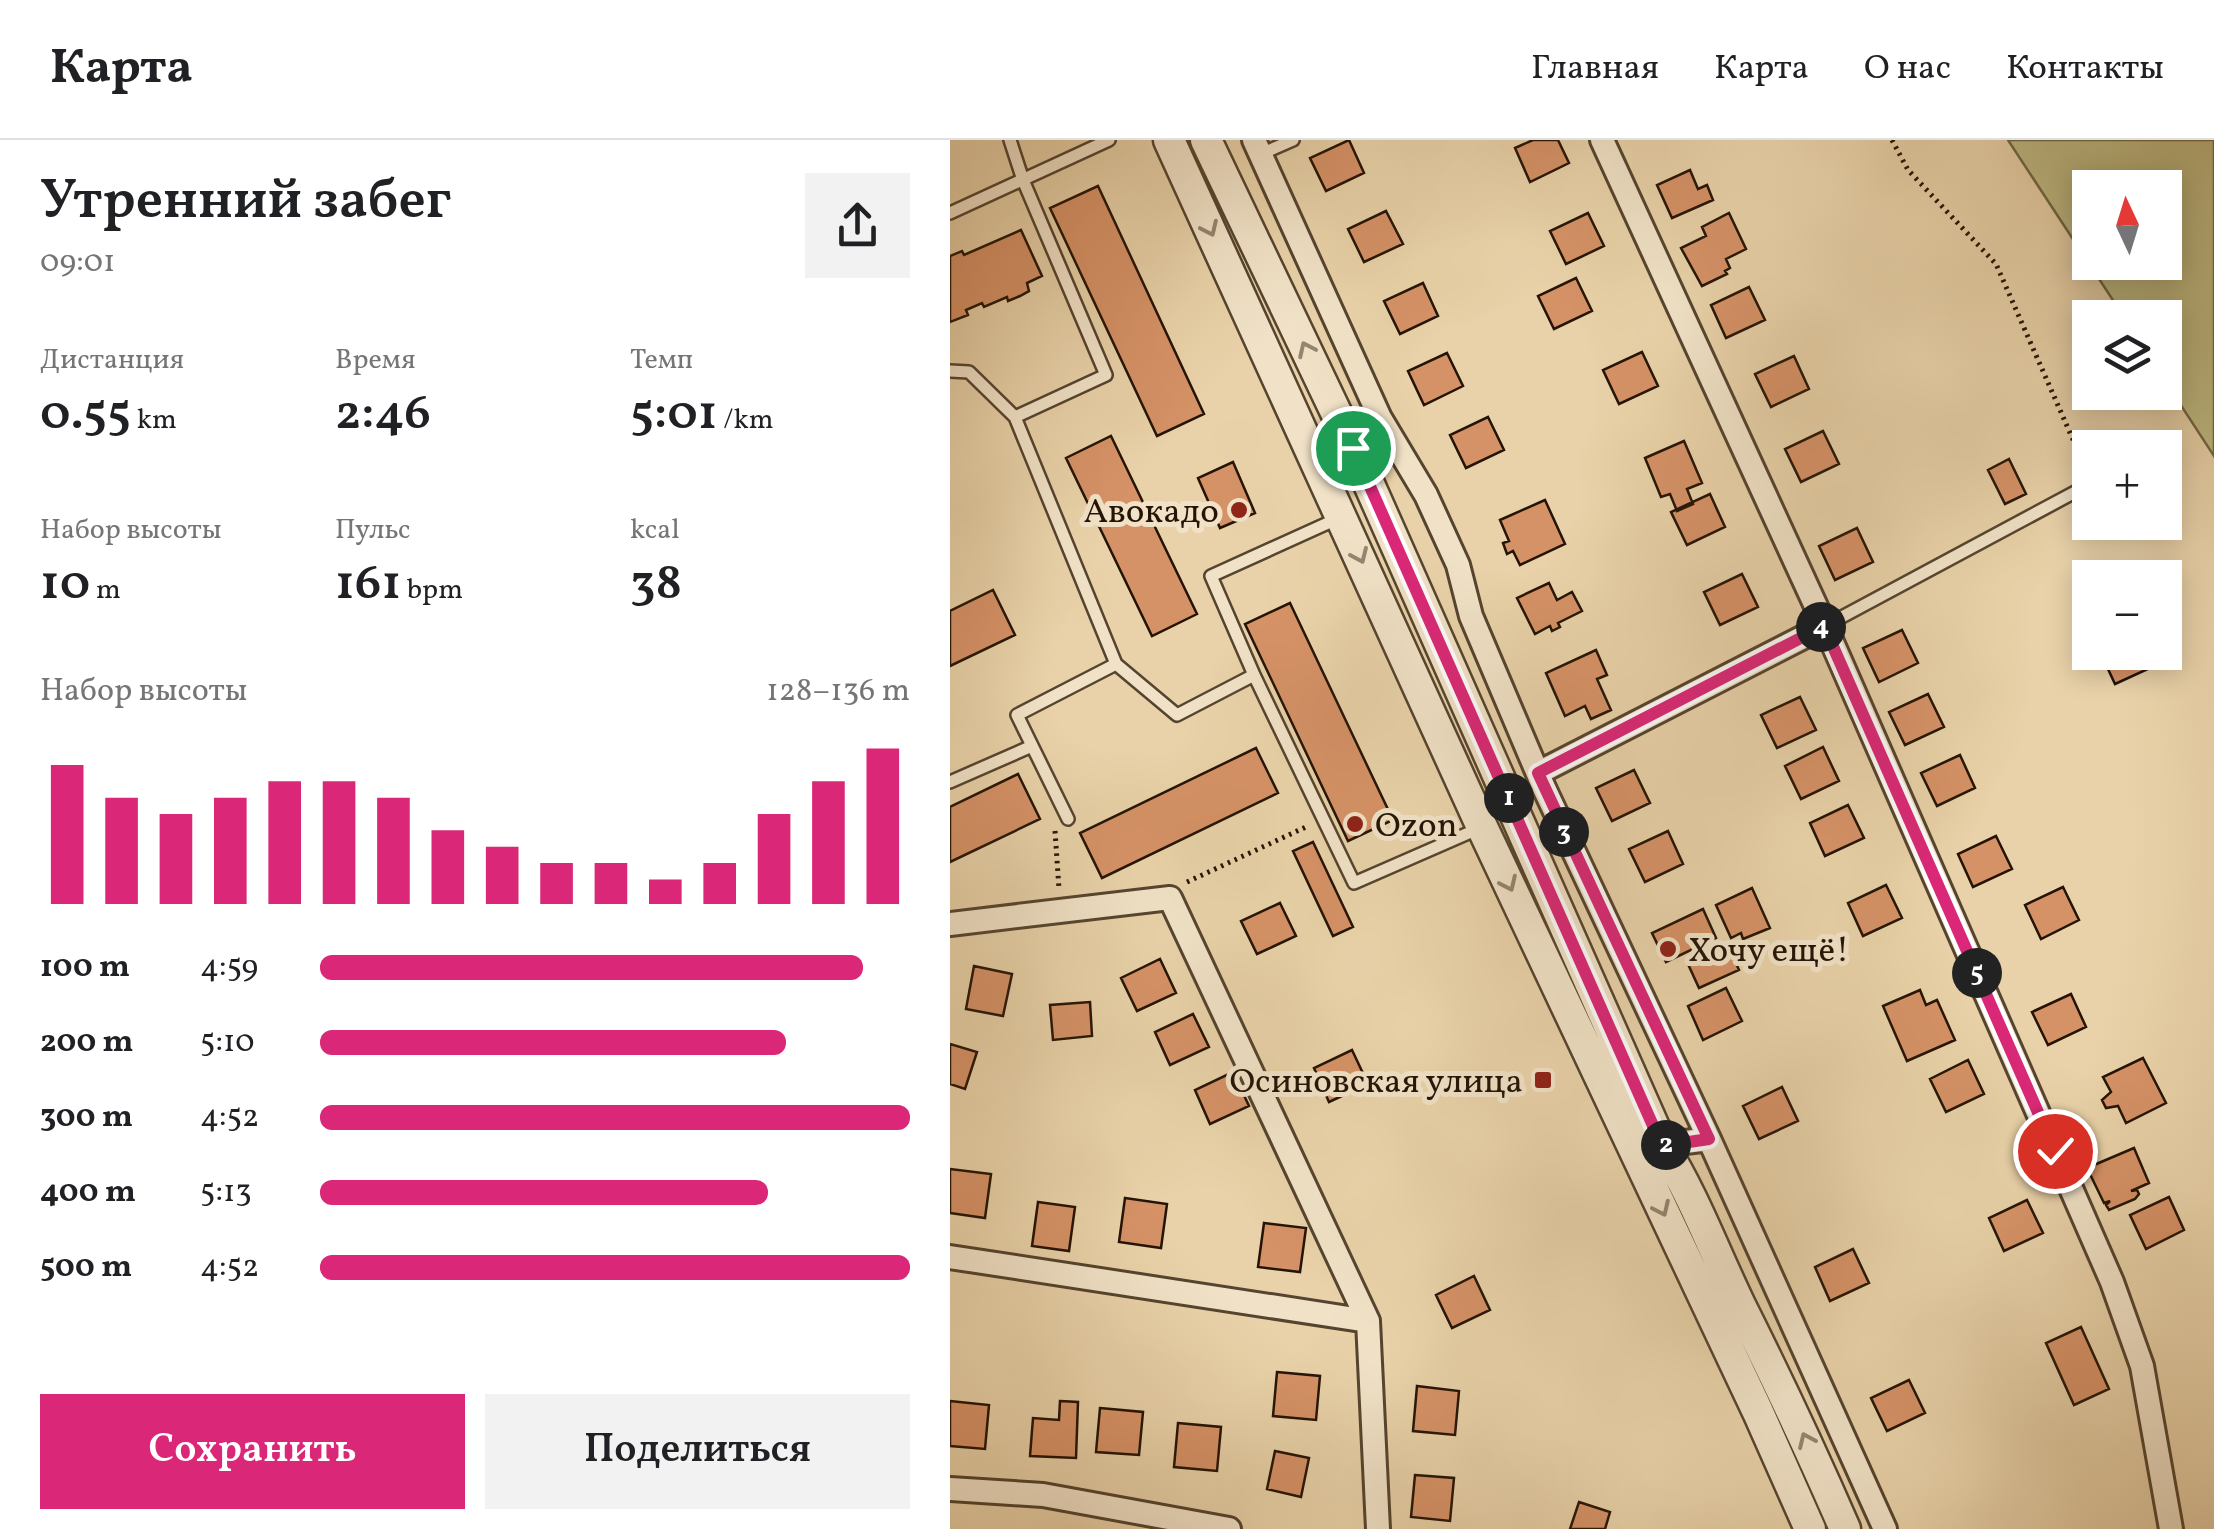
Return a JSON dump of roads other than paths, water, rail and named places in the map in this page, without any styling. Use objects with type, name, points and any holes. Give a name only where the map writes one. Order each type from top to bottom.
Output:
[{"type":"street","points":[[1169,140],[1482,828],[1810,1529]]},
{"type":"street","points":[[1206,140],[1353,448],[1662,1146],[1686,1184],[1845,1529]]},
{"type":"street","points":[[1602,140],[1824,626],[2112,1282],[2142,1366],[2170,1529]]},
{"type":"street","points":[[1257,147],[1380,418],[1426,495],[1458,565],[1471,616],[1538,773],[1709,1139],[1884,1529]]},
{"type":"street","points":[[1538,773],[1824,626]]},
{"type":"street","points":[[950,924],[1170,898],[1368,1321],[1378,1529]]},
{"type":"street","points":[[1662,1146],[1709,1139]]},
{"type":"street","points":[[950,1256],[1368,1321]]},
{"type":"street","points":[[950,1489],[1043,1494],[1229,1529]]},
{"type":"lane","points":[[1010,140],[1023,180],[1106,376],[1016,417]]},
{"type":"lane","points":[[950,213],[1109,140]]},
{"type":"lane","points":[[1257,147],[1293,140]]},
{"type":"lane","points":[[950,371],[969,372],[1016,417],[1116,664],[1176,715],[1254,675]]},
{"type":"lane","points":[[1824,626],[2072,492]]},
{"type":"lane","points":[[1342,516],[1210,576],[1254,675],[1354,882],[1482,828]]},
{"type":"lane","points":[[1068,819],[1017,715],[1116,664]]},
{"type":"lane","points":[[950,782],[1032,746]]},
{"type":"place","name":"Авокадо","points":[[1239,510]]},
{"type":"place","name":"Ozon","points":[[1355,824]]},
{"type":"place","name":"Хочу ещё!","points":[[1668,949]]},
{"type":"place","name":"Осиновская улица","points":[[1543,1080]]}]
